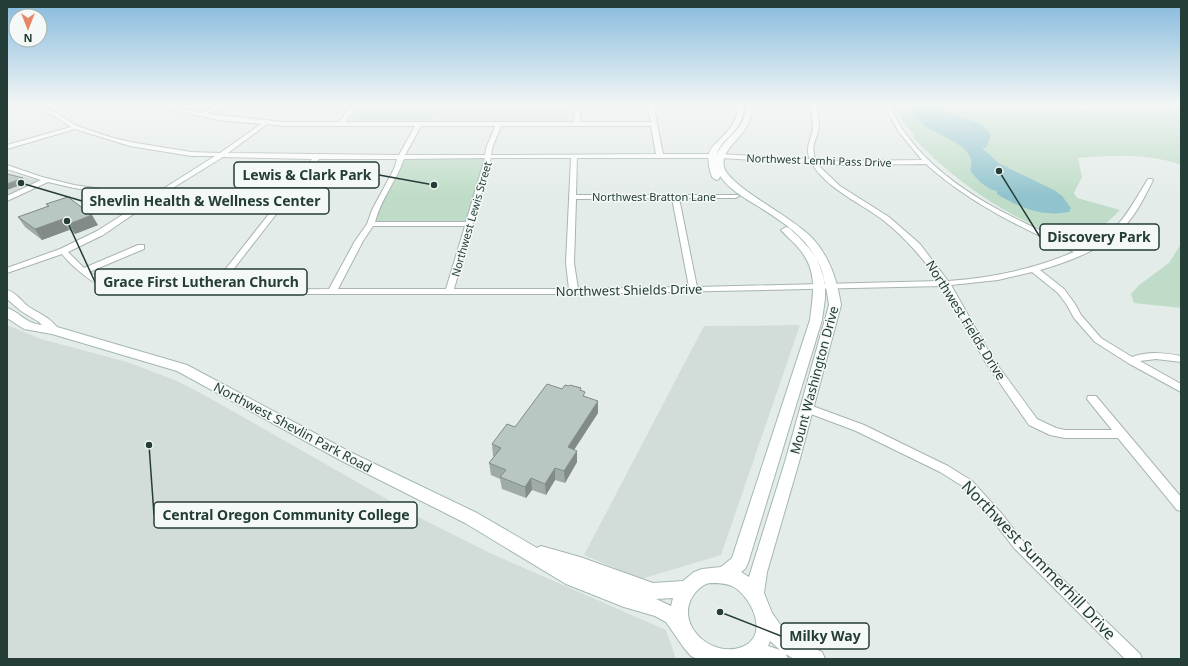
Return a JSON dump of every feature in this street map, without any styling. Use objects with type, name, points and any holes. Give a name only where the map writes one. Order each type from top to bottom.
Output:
[{"type":"main road","points":[[715,156],[716,148],[727,135]]},
{"type":"main road","points":[[715,156],[738,135]]},
{"type":"main road","name":"Mount Washington Drive","points":[[715,156],[712,169],[721,184],[736,196],[769,217],[798,242],[810,255],[816,267],[820,287],[816,320],[739,563],[725,575]]},
{"type":"main road","name":"Mount Washington Drive","points":[[715,156],[719,167],[728,181],[736,189],[792,225],[817,249],[828,268],[834,287],[835,305],[807,408],[758,572],[755,594]]},
{"type":"main road","name":"Northwest Shevlin Park Road","points":[[7,292],[25,308],[43,319],[53,330]]},
{"type":"main road","name":"Northwest Shevlin Park Road","points":[[7,312],[13,318],[32,329],[53,330],[182,368],[345,456],[470,518],[572,578],[624,598],[659,609],[672,616],[700,654]]},
{"type":"main road","name":"Northwest Shevlin Park Road","points":[[523,548],[580,565],[653,591],[685,589]]},
{"type":"main road","points":[[683,630],[678,608],[685,589],[702,577],[725,575],[746,585],[755,594],[762,606],[771,628],[781,640],[815,659]]},
{"type":"main road","points":[[737,658],[756,649],[762,641],[766,630],[766,618]]},
{"type":"main road","points":[[700,654],[723,659]]},
{"type":"main road","points":[[737,658],[762,654],[778,659]]},
{"type":"street","points":[[7,147],[48,135]]},
{"type":"street","name":"Northwest Lemhi Pass Drive","points":[[101,135],[130,144],[190,154],[220,156],[715,156],[814,162],[927,162]]},
{"type":"street","points":[[7,271],[63,251],[100,233],[220,156],[249,135]]},
{"type":"street","points":[[332,292],[359,241],[371,224],[375,210],[413,135]]},
{"type":"street","name":"Northwest Lewis Street","points":[[450,292],[488,157],[489,146],[495,135]]},
{"type":"street","points":[[656,135],[660,156]]},
{"type":"street","points":[[814,135],[810,147],[814,162]]},
{"type":"street","points":[[904,135],[927,162],[969,195],[998,212],[1081,252]]},
{"type":"street","points":[[574,156],[570,263],[574,292]]},
{"type":"street","name":"Northwest Shields Drive","points":[[317,157],[268,222],[255,235],[228,271],[228,280],[236,288],[246,292],[574,292],[652,291],[693,288],[834,287],[946,284],[992,279],[1034,269],[1081,252],[1100,242],[1118,229],[1134,211],[1150,180]]},
{"type":"street","name":"Northwest Fields Drive","points":[[814,162],[818,169],[826,177],[870,207],[910,238],[928,259],[946,284],[989,361],[1033,422],[1054,432],[1065,434],[1120,434]]},
{"type":"street","points":[[7,167],[47,180],[84,189],[156,196],[285,198]]},
{"type":"street","points":[[7,199],[47,180]]},
{"type":"street","points":[[675,196],[693,288]]},
{"type":"street","name":"Northwest Bratton Lane","points":[[573,197],[736,196]]},
{"type":"street","points":[[371,224],[470,224]]},
{"type":"street","points":[[84,271],[141,247]]},
{"type":"street","points":[[63,251],[73,263],[101,283],[122,288]]},
{"type":"street","points":[[1034,269],[1061,291],[1071,304],[1077,316],[1098,340],[1131,361],[1181,388]]},
{"type":"street","points":[[1131,361],[1140,356],[1151,355],[1181,359]]},
{"type":"street","points":[[1092,400],[1181,506]]},
{"type":"street","name":"Northwest Summerhill Drive","points":[[807,408],[860,428],[944,469],[968,484],[998,518],[1018,544],[1135,659]]},
{"type":"shaded area","points":[[7,172],[36,180],[37,182],[7,196]]},
{"type":"shaded area","points":[[7,325],[41,339],[127,362],[177,381],[420,518],[492,554],[666,630],[676,659],[7,659]]},
{"type":"shaded area","points":[[800,325],[721,555],[641,579],[584,555],[704,326]]},
{"type":"green space","points":[[914,135],[1181,135],[1181,165],[1156,158],[1130,156],[1078,158],[1082,177],[1074,193],[1077,198],[1120,210],[1100,228],[1077,243],[1031,224],[983,197],[939,163],[913,137]]},
{"type":"green space","points":[[401,157],[488,157],[470,224],[371,224]]},
{"type":"green space","points":[[1181,244],[1181,308],[1134,303],[1131,294],[1139,285],[1169,263]]},
{"type":"water","points":[[942,135],[991,135],[986,148],[983,147],[984,151],[986,151],[998,163],[1054,190],[1062,196],[1071,208],[1069,212],[1049,213],[1031,210],[997,194],[997,191],[989,188],[975,177],[970,170],[971,159],[966,151],[957,143]]},
{"type":"building","points":[[7,174],[23,178],[7,184]]},
{"type":"building","points":[[68,197],[92,215],[69,224],[63,219],[35,229],[18,217],[49,206],[46,204]]},
{"type":"building","points":[[547,384],[562,389],[565,385],[581,388],[580,390],[585,392],[583,396],[598,401],[568,447],[577,451],[564,471],[555,468],[545,484],[531,478],[525,487],[500,477],[506,470],[489,463],[501,448],[492,444],[507,424],[515,427]]},
{"type":"place","name":"Discovery Park","points":[[999,171]]},
{"type":"place","name":"Shevlin Health & Wellness Center","points":[[21,183]]},
{"type":"place","name":"Lewis & Clark Park","points":[[434,185]]},
{"type":"place","name":"Grace First Lutheran Church","points":[[67,221]]},
{"type":"place","name":"Central Oregon Community College","points":[[149,445]]},
{"type":"place","name":"Milky Way","points":[[720,612]]}]
